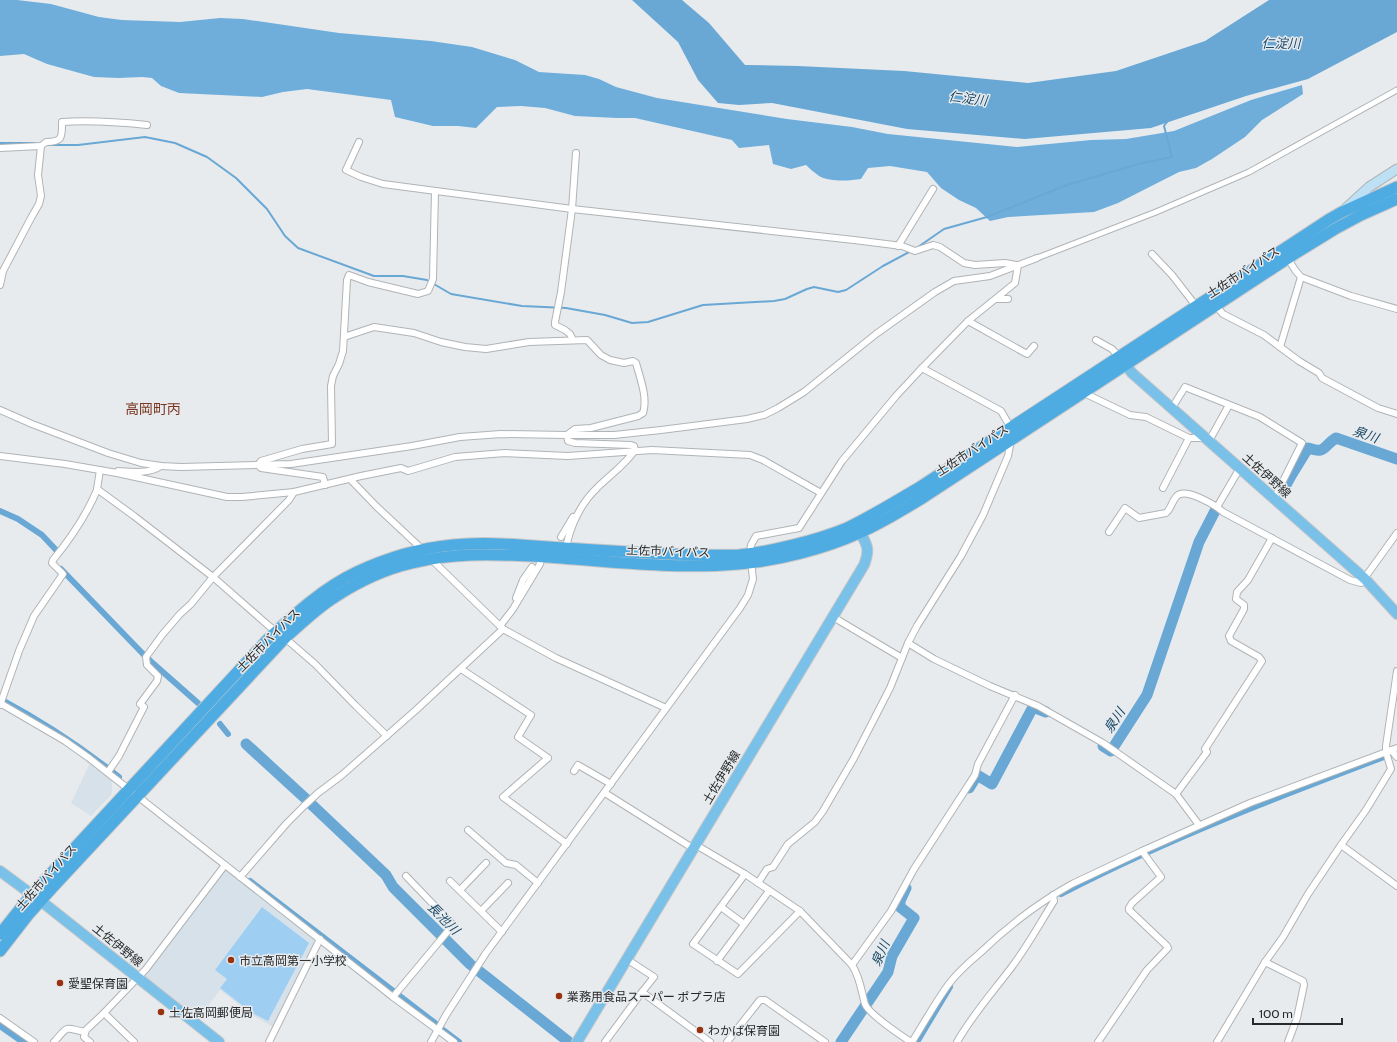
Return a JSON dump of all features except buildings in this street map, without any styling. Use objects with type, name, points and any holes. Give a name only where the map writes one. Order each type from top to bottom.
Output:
[{"type":"highway","name":"土佐市バイパス","points":[[281,635],[304,621],[334,597],[363,582],[387,571],[411,563],[431,559],[491,554],[695,567],[816,549],[831,545],[1011,427],[1122,361],[1285,254],[1342,212],[1397,187]]},
{"type":"highway","name":"土佐市バイパス","points":[[1285,254],[1361,215],[1397,199]]},
{"type":"highway","name":"土佐市バイパス","points":[[858,528],[924,497],[1084,392],[1122,361],[1196,306],[1212,302]]},
{"type":"highway","name":"土佐市バイパス","points":[[0,934],[281,635],[296,613],[327,589],[356,572],[383,561],[409,553],[454,545],[481,544],[751,558]]},
{"type":"highway","name":"土佐市バイパス","points":[[0,951],[36,897]]},
{"type":"main road","points":[[1342,212],[1369,187],[1397,169]]},
{"type":"main road","points":[[1379,180],[1377,186],[1378,190],[1384,193]]},
{"type":"main road","name":"土佐伊野線","points":[[1122,361],[1132,373],[1365,579],[1397,614]]},
{"type":"main road","name":"土佐伊野線","points":[[578,1042],[833,617],[867,556],[868,547],[858,528]]},
{"type":"main road","name":"土佐伊野線","points":[[0,871],[36,897],[219,1042]]},
{"type":"street","points":[[0,410],[108,453],[141,463],[161,466],[291,464],[412,446],[460,437],[501,434],[567,436],[614,435],[747,419],[764,415],[804,392],[882,330],[935,292],[954,282],[990,276],[1156,212],[1249,172],[1397,90]]},
{"type":"street","points":[[0,148],[41,146],[46,142],[56,142],[60,139],[62,122],[106,121],[147,125]]},
{"type":"street","points":[[359,142],[346,170],[361,177],[383,184],[572,209],[898,246],[912,250],[933,245],[940,247],[964,263],[975,265],[1005,263],[1018,265]]},
{"type":"street","points":[[0,285],[3,271],[40,204],[41,196],[38,175],[41,146]]},
{"type":"street","points":[[573,340],[570,334],[556,325],[555,322],[561,292],[572,209],[576,153]]},
{"type":"street","points":[[898,246],[933,189]]},
{"type":"street","points":[[258,465],[261,461],[302,449],[332,444],[331,386],[343,351],[347,280],[349,275],[368,282],[418,294],[428,291],[432,282],[435,191]]},
{"type":"street","points":[[1152,254],[1172,275],[1196,306]]},
{"type":"street","points":[[1285,254],[1301,277],[1351,296],[1397,309]]},
{"type":"street","points":[[431,1042],[476,968],[748,595],[753,579],[750,544],[756,536],[799,528],[842,461],[896,396],[968,321],[1015,283],[1018,265]]},
{"type":"street","points":[[1280,347],[1301,277]]},
{"type":"street","points":[[996,299],[1008,299]]},
{"type":"street","points":[[1212,302],[1223,314],[1258,332],[1319,373],[1322,378],[1378,408],[1397,414]]},
{"type":"street","points":[[968,321],[1027,354],[1034,346]]},
{"type":"street","points":[[344,337],[374,327],[414,333],[441,342],[465,347],[486,349],[529,342],[587,340],[600,354],[610,360],[624,363],[633,361],[636,363],[643,387],[643,413],[638,416],[592,428],[575,429],[567,436]]},
{"type":"street","points":[[1096,340],[1112,349],[1122,361]]},
{"type":"street","points":[[758,883],[767,869],[773,867],[788,844],[815,822],[823,811],[854,758],[890,688],[908,643],[917,626],[961,556],[983,515],[1008,456],[1012,440],[1011,427],[1001,411],[922,368]]},
{"type":"street","points":[[1172,408],[1185,387],[1260,417],[1302,443],[1274,499]]},
{"type":"street","points":[[1084,392],[1130,415],[1146,417],[1189,438],[1208,439],[1229,405]]},
{"type":"street","points":[[567,436],[568,441],[575,443],[631,445],[634,446],[635,450]]},
{"type":"street","points":[[1163,488],[1189,438]]},
{"type":"street","points":[[566,548],[568,539],[580,510],[587,499],[630,458],[635,450]]},
{"type":"street","points":[[0,456],[100,470],[242,498],[294,492],[350,478],[401,468],[408,471],[455,457],[505,453],[568,456],[635,450],[652,450],[750,456],[763,460],[821,493]]},
{"type":"street","points":[[258,465],[261,468],[323,477],[325,485]]},
{"type":"street","points":[[117,473],[118,471],[134,473],[157,469],[161,466]]},
{"type":"street","points":[[1218,507],[1240,468]]},
{"type":"street","points":[[100,470],[97,490],[82,521],[53,560],[52,563],[63,574],[34,616],[19,651],[1,702],[109,770],[133,793],[224,865],[395,995],[454,1042]]},
{"type":"street","points":[[350,478],[376,506],[423,550],[501,628],[556,658],[666,708]]},
{"type":"street","points":[[97,490],[134,516],[213,577],[315,664],[387,736]]},
{"type":"street","points":[[109,770],[119,756],[144,707],[140,704],[158,676],[148,665],[146,657],[162,635],[180,614],[192,604],[213,577],[289,500],[294,492]]},
{"type":"street","points":[[1109,532],[1126,508],[1139,518],[1166,514],[1170,511],[1176,497],[1181,493],[1189,494],[1218,507],[1223,512],[1350,580],[1361,583],[1397,533]]},
{"type":"street","points":[[561,537],[579,505],[587,499]]},
{"type":"street","points":[[1176,794],[1207,752],[1205,749],[1262,661],[1259,657],[1231,641],[1229,636],[1244,609],[1244,605],[1236,599],[1237,592],[1248,580],[1272,538]]},
{"type":"street","points":[[240,877],[287,823],[304,806],[387,736],[461,669],[501,628],[540,564],[541,557]]},
{"type":"street","points":[[513,609],[523,580],[532,567]]},
{"type":"street","points":[[833,617],[902,658]]},
{"type":"street","points":[[908,643],[960,672],[1038,706],[1103,743],[1176,794],[1199,825]]},
{"type":"street","points":[[461,669],[531,714],[518,737],[548,758],[503,797],[567,844]]},
{"type":"street","points":[[1217,1042],[1265,962],[1283,937],[1308,894],[1366,810],[1391,769],[1397,671]]},
{"type":"street","points":[[852,965],[891,912],[914,869],[975,775],[978,764],[1015,695]]},
{"type":"street","points":[[605,793],[695,847],[745,874],[800,911],[852,965],[856,971],[866,1006],[890,1027],[912,1042],[947,986],[958,972],[1024,914],[1054,898],[1072,884],[1199,825],[1258,800],[1391,753]]},
{"type":"street","points":[[574,771],[578,765],[611,784]]},
{"type":"street","points":[[468,830],[506,863],[516,865],[538,883]]},
{"type":"street","points":[[1341,845],[1397,886]]},
{"type":"street","points":[[1098,1042],[1147,970],[1168,948],[1128,908],[1161,877],[1142,851]]},
{"type":"street","points":[[460,890],[486,863]]},
{"type":"street","points":[[90,1042],[84,1037],[86,1030],[146,969],[224,865]]},
{"type":"street","points":[[693,944],[745,874]]},
{"type":"street","points":[[395,995],[453,925],[406,876]]},
{"type":"street","points":[[450,881],[502,932]]},
{"type":"street","points":[[481,911],[508,883]]},
{"type":"street","points":[[718,961],[769,891]]},
{"type":"street","points":[[957,1042],[981,1004],[1011,967],[1054,898]]},
{"type":"street","points":[[721,907],[744,924]]},
{"type":"street","points":[[688,940],[738,974],[800,911]]},
{"type":"street","points":[[269,1042],[320,939]]},
{"type":"street","points":[[605,1042],[654,977],[628,960]]},
{"type":"street","points":[[1265,962],[1303,981],[1304,986],[1297,1018],[1288,1042]]},
{"type":"street","points":[[642,992],[710,1042]]},
{"type":"street","points":[[727,1042],[760,1000],[765,1000],[825,1042]]},
{"type":"street","points":[[104,1013],[134,1042]]},
{"type":"street","points":[[0,1018],[34,1042]]},
{"type":"street","points":[[54,1042],[65,1029],[70,1028],[85,1032]]},
{"type":"shaded area","points":[[0,0],[17,0],[51,4],[99,17],[122,20],[180,22],[220,18],[243,19],[339,33],[431,41],[472,47],[515,60],[539,72],[585,75],[599,79],[616,87],[657,98],[787,119],[852,127],[888,134],[1017,147],[1091,140],[1126,139],[1174,131],[1251,100],[1302,85],[1303,94],[1262,120],[1245,137],[1212,159],[1196,168],[1179,172],[1118,203],[1094,212],[1008,217],[990,221],[976,208],[959,200],[941,188],[927,172],[890,166],[868,168],[861,179],[845,181],[823,178],[806,165],[791,169],[773,164],[769,145],[739,148],[732,140],[635,118],[575,116],[545,108],[521,106],[497,107],[476,128],[433,126],[395,117],[391,100],[307,89],[283,92],[262,97],[179,93],[161,86],[152,78],[94,77],[47,64],[24,54],[0,56]]},
{"type":"shaded area","points":[[90,763],[112,780],[112,794],[91,816],[71,803]]},
{"type":"shaded area","name":"市立高岡第一小学校","points":[[225,870],[314,940],[313,945],[273,1027],[252,1015],[220,990],[199,1018],[145,977],[145,974]]},
{"type":"shaded area","points":[[262,907],[309,943],[268,1021],[252,1013],[220,988],[227,979],[215,970]]},
{"type":"water","name":"仁淀川","points":[[632,0],[682,0],[709,23],[745,65],[904,71],[1028,83],[1116,71],[1205,41],[1269,0],[1397,0],[1397,32],[1308,79],[1246,96],[1151,128],[1025,139],[907,129],[772,103],[739,105],[718,103],[698,80],[678,42]]},
{"type":"waterway","points":[[918,247],[944,229],[987,217],[1064,186],[1138,164],[1172,157],[1164,126],[1167,122]]},
{"type":"waterway","points":[[49,145],[78,145],[145,137],[175,143],[207,157],[236,178],[267,209],[285,236],[298,248],[374,276],[403,276],[427,280],[451,294],[522,306],[566,308],[605,315],[632,323],[648,322],[703,305],[785,299],[814,287],[838,292],[846,290],[883,266],[911,251]]},
{"type":"waterway","points":[[0,143],[35,143]]},
{"type":"waterway","name":"泉川","points":[[1282,492],[1308,448],[1314,450],[1324,449],[1336,438],[1397,459]]},
{"type":"waterway","name":"泉川","points":[[1103,746],[1111,751],[1147,695],[1199,542],[1216,509]]},
{"type":"waterway","points":[[0,511],[18,519],[42,535],[58,552]]},
{"type":"waterway","points":[[61,569],[145,656]]},
{"type":"waterway","points":[[147,658],[198,703]]},
{"type":"waterway","points":[[0,699],[61,735],[119,777]]},
{"type":"waterway","name":"泉川","points":[[969,788],[977,775],[992,784],[1033,707],[1046,712]]},
{"type":"waterway","points":[[220,724],[228,734]]},
{"type":"waterway","name":"長池川","points":[[246,744],[306,799]]},
{"type":"waterway","points":[[1061,894],[1143,854],[1227,818],[1397,752]]},
{"type":"waterway","name":"長池川","points":[[311,804],[386,875],[393,887],[470,964],[569,1042]]},
{"type":"waterway","points":[[250,881],[435,1023]]},
{"type":"waterway","name":"泉川","points":[[841,1042],[888,972],[892,956],[914,918],[900,907],[900,901],[906,888]]},
{"type":"waterway","points":[[917,1042],[950,987]]},
{"type":"waterway","points":[[0,1023],[27,1042]]},
{"type":"waterway","points":[[443,1030],[459,1042]]},
{"type":"place","name":"市立高岡第一小学校","points":[[231,960]]},
{"type":"place","name":"愛聖保育園","points":[[60,983]]},
{"type":"place","name":"業務用食品スーパー ポプラ店","points":[[559,996]]},
{"type":"place","name":"土佐高岡郵便局","points":[[161,1012]]},
{"type":"place","name":"わかば保育園","points":[[700,1030]]},
{"type":"district","name":"高岡町丙","points":[[153,409]]}]
